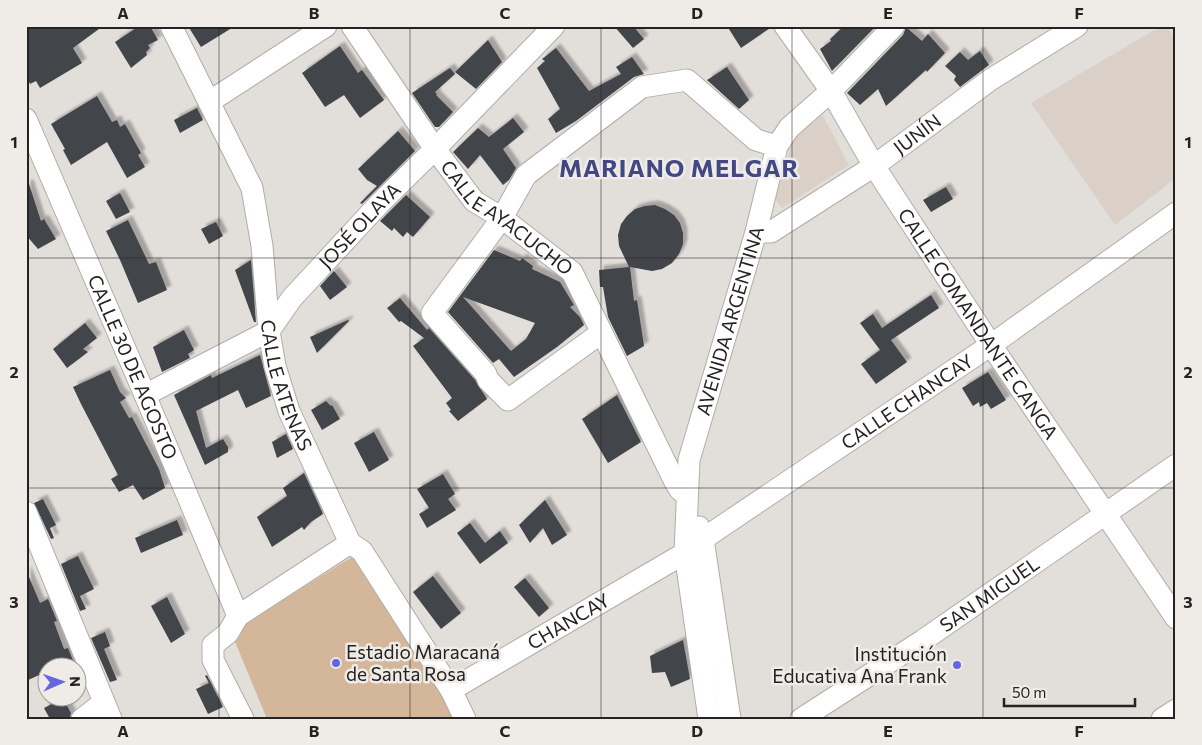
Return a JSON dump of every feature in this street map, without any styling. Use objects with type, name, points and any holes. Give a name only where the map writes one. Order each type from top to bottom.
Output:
[{"type":"street","name":"CALLE ATENAS","points":[[171,26],[252,188],[262,246],[269,331],[275,366],[289,411],[350,542],[362,551],[451,690],[465,719]]},
{"type":"street","points":[[210,102],[326,26]]},
{"type":"street","name":"CALLE AYACUCHO","points":[[352,26],[435,149],[474,201],[502,218],[572,272],[675,482],[680,490],[687,495]]},
{"type":"street","name":"JOSÉ OLAYA","points":[[145,395],[269,331],[292,298],[380,203],[554,26]]},
{"type":"street","name":"CALLE COMANDANTE CANGA","points":[[785,26],[831,91],[874,166],[991,345],[1176,618]]},
{"type":"street","points":[[601,333],[508,400],[488,380],[486,374],[432,313],[502,218],[526,175],[642,86],[688,80],[756,140],[777,146],[789,128],[831,91],[894,26]]},
{"type":"street","name":"JUNÍN","points":[[756,232],[770,232],[874,166],[990,80],[1077,26]]},
{"type":"street","name":"CALLE 30 DE AGOSTO","points":[[26,119],[238,616]]},
{"type":"street","name":"AVENIDA ARGENTINA","points":[[709,719],[685,553],[689,460],[756,232],[777,146]]},
{"type":"street","name":"CALLE CHANCAY","points":[[685,553],[991,345],[1176,213]]},
{"type":"street","name":"SAN MIGUEL","points":[[802,719],[922,641],[1176,465]]},
{"type":"street","name":"AVENIDA ARGENTINA","points":[[687,495],[704,539],[730,719]]},
{"type":"street","points":[[26,512],[107,711],[82,719]]},
{"type":"street","points":[[243,719],[213,660],[213,645],[228,633],[238,616],[350,542]]},
{"type":"street","name":"CHANCAY","points":[[451,690],[685,553]]},
{"type":"street","points":[[1162,719],[1176,710]]},
{"type":"shaded area","points":[[1161,26],[1167,26],[1176,41],[1176,178],[1115,225],[1031,103]]},
{"type":"shaded area","points":[[822,114],[849,165],[782,208],[774,198],[794,137]]},
{"type":"shaded area","name":"Estadio Maracaná de Santa Rosa","points":[[360,552],[458,719],[267,719],[231,632]]},
{"type":"building","points":[[26,26],[103,26],[73,48],[82,63],[40,88],[36,81],[30,84],[26,75]]},
{"type":"building","points":[[139,26],[150,26],[158,40],[148,45],[150,48],[146,52],[147,55],[131,68],[115,42]]},
{"type":"building","points":[[188,26],[235,26],[201,47]]},
{"type":"building","points":[[614,26],[633,26],[644,39],[633,48]]},
{"type":"building","points":[[727,26],[773,26],[741,48]]},
{"type":"building","points":[[844,26],[876,26],[832,71],[820,49],[831,41],[830,39]]},
{"type":"building","points":[[906,27],[922,41],[928,34],[945,53],[927,72],[926,70],[886,106],[878,89],[860,105],[847,93],[903,35]]},
{"type":"building","points":[[488,40],[502,62],[476,89],[455,72]]},
{"type":"building","points":[[340,46],[358,73],[362,70],[384,100],[360,118],[344,95],[325,107],[302,73]]},
{"type":"building","points":[[556,48],[589,91],[621,74],[616,67],[632,57],[644,74],[634,77],[576,121],[556,133],[548,119],[560,109],[537,68],[545,61],[542,59]]},
{"type":"building","points":[[980,51],[989,65],[960,87],[954,80],[956,76],[945,66],[960,52],[968,60]]},
{"type":"building","points":[[727,67],[749,100],[739,109],[707,80]]},
{"type":"building","points":[[450,68],[455,74],[435,92],[453,112],[439,127],[435,127],[412,93]]},
{"type":"building","points":[[97,96],[112,122],[117,120],[120,127],[125,124],[141,153],[138,155],[145,167],[127,178],[107,142],[71,165],[63,150],[65,149],[51,124]]},
{"type":"building","points":[[197,108],[203,120],[180,133],[174,120]]},
{"type":"building","points":[[513,118],[524,132],[503,149],[516,168],[509,180],[503,185],[480,155],[468,169],[453,152],[478,128],[489,137]]},
{"type":"building","points":[[398,131],[415,151],[362,204],[360,203],[377,186],[367,180],[358,169]]},
{"type":"building","points":[[29,184],[41,221],[44,219],[56,239],[38,249],[26,235],[26,185]]},
{"type":"building","points":[[946,187],[953,199],[931,212],[923,200]]},
{"type":"building","points":[[120,193],[130,212],[116,219],[106,201]]},
{"type":"building","points":[[406,195],[430,217],[413,237],[407,232],[403,237],[394,228],[392,231],[380,221]]},
{"type":"building","points":[[655,205],[674,215],[680,223],[683,233],[683,244],[679,254],[672,263],[662,269],[652,271],[630,267],[634,301],[637,300],[644,346],[627,356],[608,317],[603,287],[600,287],[599,270],[629,267],[619,246],[618,235],[621,224],[635,209]]},
{"type":"building","points":[[128,220],[149,264],[156,262],[167,290],[138,303],[106,231]]},
{"type":"building","points":[[216,222],[223,236],[209,244],[201,229]]},
{"type":"building","points":[[494,250],[520,261],[522,258],[533,266],[532,269],[560,282],[574,305],[570,307],[580,317],[584,325],[557,347],[514,377],[499,359],[493,363],[448,312]],"holes":[[[463,297],[535,323],[526,339],[511,351]]]},
{"type":"building","points":[[251,260],[256,322],[254,322],[235,270]]},
{"type":"building","points":[[334,271],[347,287],[330,300],[320,286]]},
{"type":"building","points":[[931,295],[939,308],[891,340],[907,362],[876,384],[861,364],[880,350],[860,323],[873,314],[882,328]]},
{"type":"building","points":[[400,298],[427,330],[429,328],[475,380],[487,399],[458,421],[449,411],[451,410],[446,403],[452,398],[413,346],[424,338],[401,321],[399,322],[387,308]]},
{"type":"building","points":[[349,321],[317,353],[310,337]]},
{"type":"building","points":[[85,323],[97,338],[83,349],[88,352],[67,368],[53,349]]},
{"type":"building","points":[[184,330],[194,350],[188,354],[190,358],[162,372],[153,347]]},
{"type":"building","points":[[260,355],[271,396],[246,408],[238,390],[196,411],[206,448],[223,439],[228,447],[228,452],[205,465],[174,395],[211,375],[212,378]]},
{"type":"building","points":[[110,370],[120,392],[126,398],[120,402],[129,418],[132,417],[159,469],[165,488],[143,500],[133,485],[119,492],[111,479],[118,475],[73,387]]},
{"type":"building","points":[[988,372],[1006,400],[991,409],[987,403],[980,407],[979,402],[973,406],[962,388]]},
{"type":"building","points":[[617,395],[641,442],[608,463],[582,419]]},
{"type":"building","points":[[326,401],[332,405],[340,419],[322,430],[311,410]]},
{"type":"building","points":[[374,432],[389,460],[369,472],[354,443]]},
{"type":"building","points":[[286,434],[293,449],[277,458],[272,442]]},
{"type":"building","points":[[304,473],[323,514],[311,522],[304,530],[302,527],[272,547],[257,517],[287,496],[283,488]]},
{"type":"building","points":[[443,474],[455,494],[448,499],[456,510],[427,528],[419,514],[429,508],[417,489]]},
{"type":"building","points":[[43,499],[56,525],[50,528],[54,538],[51,539],[34,503]]},
{"type":"building","points":[[545,500],[567,535],[552,545],[543,528],[530,543],[519,525]]},
{"type":"building","points":[[177,520],[183,535],[141,553],[135,538]]},
{"type":"building","points":[[470,523],[485,543],[500,531],[508,543],[480,564],[457,533]]},
{"type":"building","points":[[78,556],[94,589],[80,596],[86,609],[80,611],[61,564]]},
{"type":"building","points":[[26,570],[40,603],[48,599],[57,621],[54,622],[64,649],[68,648],[72,658],[38,658],[38,676],[26,681]]},
{"type":"building","points":[[433,576],[461,613],[441,629],[413,592]]},
{"type":"building","points":[[525,578],[549,608],[539,617],[514,587]]},
{"type":"building","points":[[167,597],[185,634],[171,643],[151,606]]},
{"type":"building","points":[[105,632],[110,646],[104,649],[117,680],[110,682],[91,638]]},
{"type":"building","points":[[683,640],[690,679],[671,687],[665,672],[652,673],[650,656]]},
{"type":"building","points":[[207,675],[223,707],[208,714],[196,689],[209,683],[205,676]]},
{"type":"building","points":[[44,708],[68,708],[71,713],[70,719],[50,719]]},
{"type":"place","name":"Estadio Maracaná de Santa Rosa","points":[[336,663]]},
{"type":"place","name":"Institución Educativa Ana Frank","points":[[957,665]]},
{"type":"district","name":"MARIANO MELGAR","points":[[679,169]]}]
